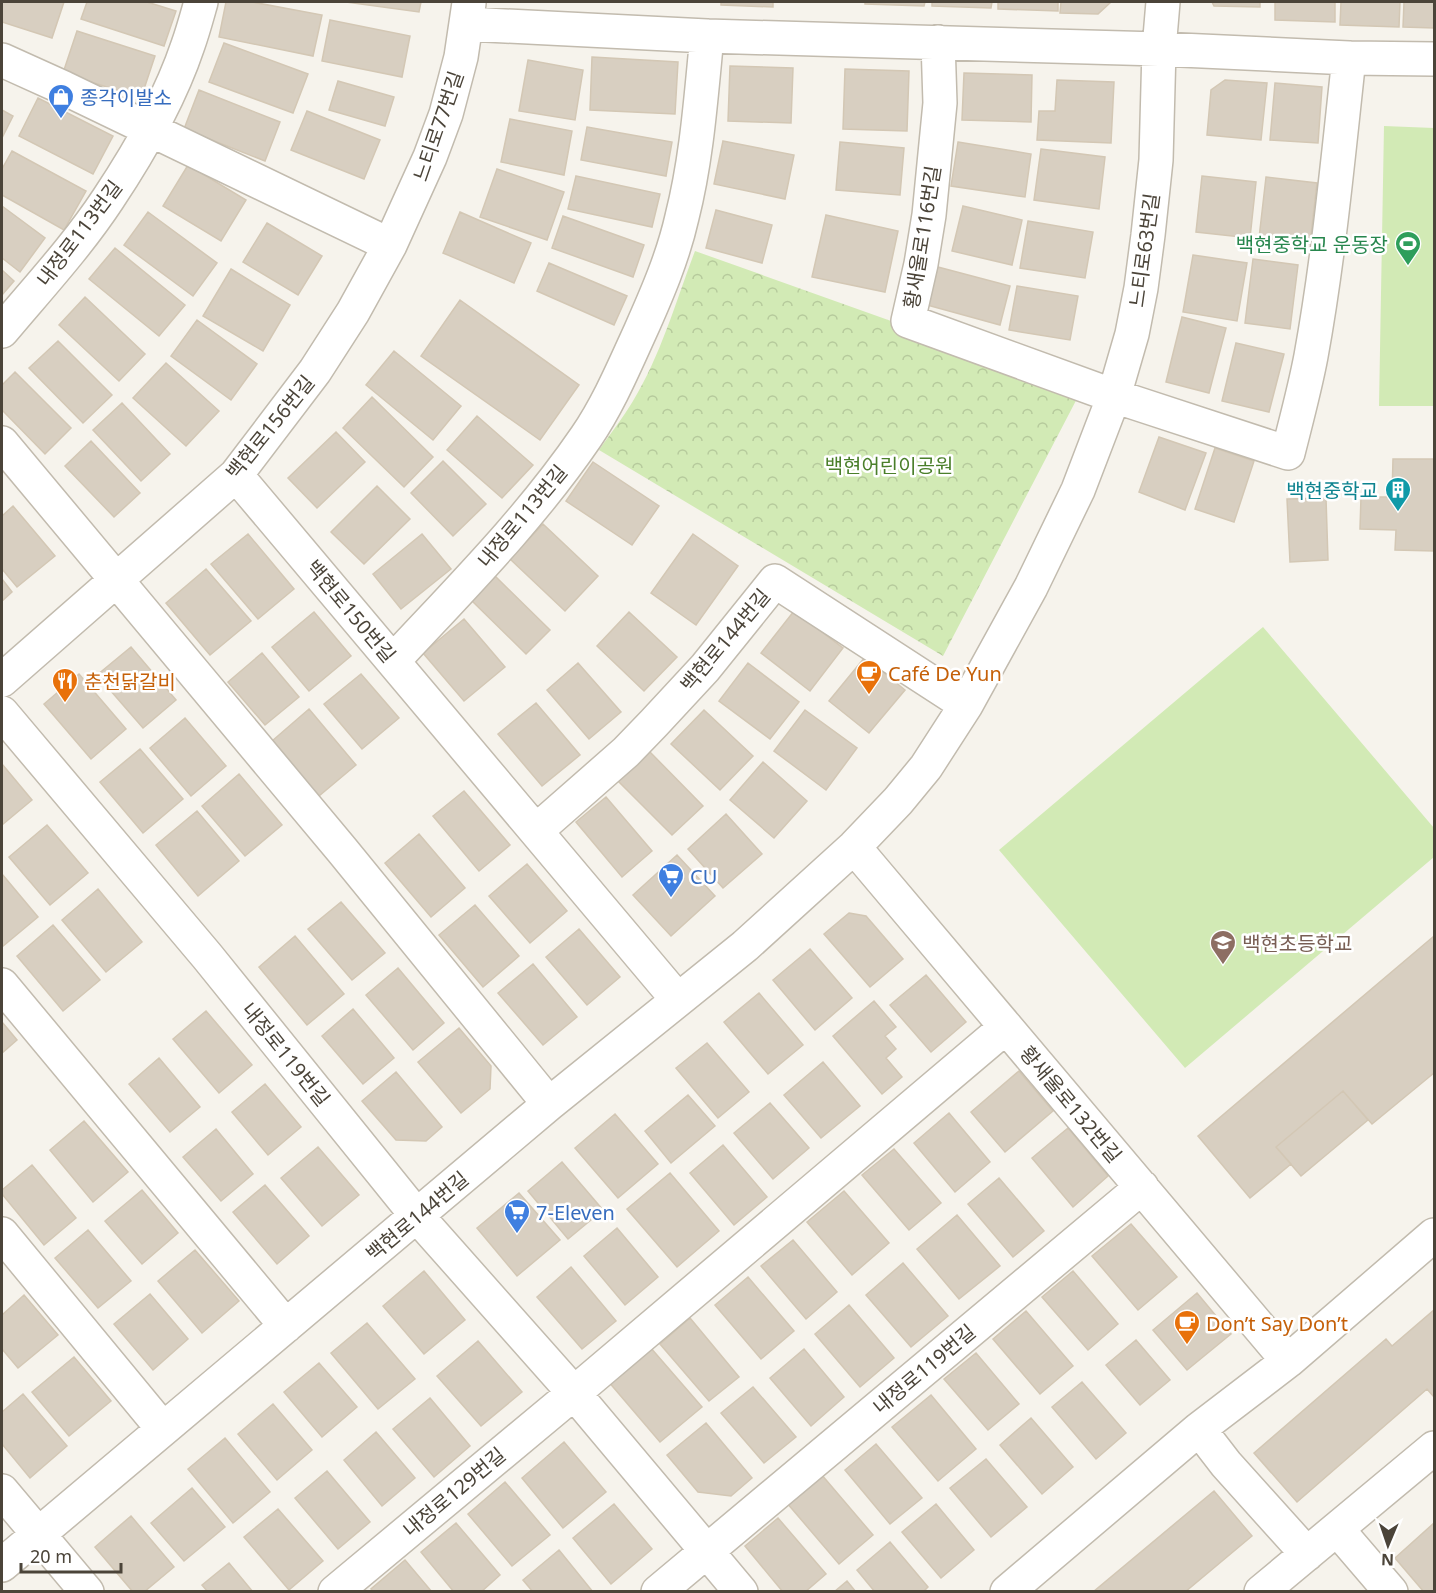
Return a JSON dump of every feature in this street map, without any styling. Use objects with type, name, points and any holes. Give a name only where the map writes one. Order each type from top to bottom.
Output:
[{"type":"street","name":"내정로113번길","points":[[2,331],[108,201],[172,86],[188,46],[201,2]]},
{"type":"street","name":"느티로63번길","points":[[1078,490],[1114,396],[1141,288],[1155,160],[1163,2]]},
{"type":"street","points":[[468,13],[707,36],[1434,59]]},
{"type":"street","name":"느티로77번길","points":[[390,245],[430,157],[446,114],[461,57],[468,13]]},
{"type":"street","name":"내정로113번길","points":[[393,661],[529,513],[587,436],[613,388],[654,299],[670,258],[682,217],[692,171],[707,36]]},
{"type":"street","name":"황새울로116번길","points":[[938,42],[940,103],[929,215],[908,321],[1114,396]]},
{"type":"street","points":[[1114,396],[1288,453],[1311,357],[1321,295],[1349,58]]},
{"type":"street","points":[[2,60],[390,245]]},
{"type":"street","name":"백현로156번길","points":[[2,680],[236,475],[337,340],[390,245]]},
{"type":"street","points":[[2,443],[342,850],[549,1104]]},
{"type":"street","name":"백현로150번길","points":[[236,475],[536,831]]},
{"type":"street","name":"백현로144번길","points":[[2,1565],[549,1104],[745,946],[854,847],[898,801],[926,767],[966,705],[1031,587],[1078,490]]},
{"type":"street","name":"백현로144번길","points":[[536,831],[626,752],[654,723],[705,668],[775,581],[966,705]]},
{"type":"street","name":"내정로119번길","points":[[2,713],[207,956],[417,1216],[574,1393],[741,1592]]},
{"type":"street","points":[[536,831],[678,1000]]},
{"type":"street","name":"황새울로132번길","points":[[854,847],[1288,1362]]},
{"type":"street","points":[[2,985],[286,1326]]},
{"type":"street","points":[[574,1393],[1006,1027]]},
{"type":"street","name":"내정로119번길","points":[[707,1551],[1142,1187]]},
{"type":"street","points":[[2,1234],[163,1430]]},
{"type":"street","points":[[1007,1592],[1199,1429],[1288,1362],[1434,1235]]},
{"type":"street","name":"내정로129번길","points":[[335,1592],[574,1393]]},
{"type":"street","points":[[1199,1429],[1226,1464],[1307,1554]]},
{"type":"street","points":[[1261,1592],[1434,1448]]},
{"type":"street","points":[[2,1491],[87,1592]]},
{"type":"street","points":[[1337,1529],[1391,1592]]},
{"type":"street","points":[[658,1592],[707,1551]]},
{"type":"green space","name":"백현중학교 운동장","points":[[1384,126],[1434,128],[1434,406],[1379,406]]},
{"type":"green space","name":"백현어린이공원","points":[[695,251],[1082,389],[943,656],[599,450],[629,407],[652,365]]},
{"type":"green space","points":[[1263,627],[1434,828],[1434,857],[1185,1068],[999,850]]},
{"type":"building","points":[[2,2],[64,2],[52,38],[2,22]]},
{"type":"building","points":[[87,2],[147,2],[176,11],[164,46],[81,19]]},
{"type":"building","points":[[226,2],[252,2],[322,15],[313,56],[219,37]]},
{"type":"building","points":[[346,2],[421,2],[419,12]]},
{"type":"building","points":[[721,2],[773,2],[773,7],[721,5]]},
{"type":"building","points":[[865,2],[925,2],[924,6],[865,4]]},
{"type":"building","points":[[932,2],[992,2],[991,8],[932,6]]},
{"type":"building","points":[[998,2],[1058,2],[1058,11],[998,9]]},
{"type":"building","points":[[1061,2],[1111,2],[1098,14],[1060,13]]},
{"type":"building","points":[[1212,2],[1260,2],[1260,7],[1214,6]]},
{"type":"building","points":[[1275,2],[1335,2],[1335,22],[1275,20]]},
{"type":"building","points":[[1341,2],[1400,2],[1399,27],[1340,25]]},
{"type":"building","points":[[1404,2],[1434,2],[1434,28],[1403,27]]},
{"type":"building","points":[[330,20],[410,36],[402,77],[322,61]]},
{"type":"building","points":[[77,31],[155,56],[141,98],[63,73]]},
{"type":"building","points":[[224,43],[308,74],[293,113],[209,82]]},
{"type":"building","points":[[592,57],[678,62],[675,114],[590,110]]},
{"type":"building","points":[[528,60],[583,70],[575,120],[519,111]]},
{"type":"building","points":[[730,66],[793,68],[791,123],[728,121]]},
{"type":"building","points":[[845,69],[909,71],[907,131],[843,129]]},
{"type":"building","points":[[964,73],[1032,75],[1031,122],[962,120]]},
{"type":"building","points":[[1057,80],[1114,82],[1111,143],[1037,140],[1039,111],[1055,111]]},
{"type":"building","points":[[1225,80],[1267,83],[1261,140],[1207,135],[1211,90]]},
{"type":"building","points":[[338,81],[394,97],[385,126],[329,110]]},
{"type":"building","points":[[1275,83],[1322,87],[1318,143],[1270,140]]},
{"type":"building","points":[[199,90],[280,122],[265,161],[184,129]]},
{"type":"building","points":[[38,98],[113,136],[93,174],[19,136]]},
{"type":"building","points":[[2,110],[13,116],[2,138]]},
{"type":"building","points":[[307,111],[380,140],[364,179],[291,150]]},
{"type":"building","points":[[510,119],[572,131],[564,175],[501,162]]},
{"type":"building","points":[[587,127],[672,142],[666,176],[581,160]]},
{"type":"building","points":[[723,141],[794,155],[785,199],[714,184]]},
{"type":"building","points":[[840,142],[904,148],[900,195],[836,190]]},
{"type":"building","points":[[958,142],[1031,154],[1025,197],[951,186]]},
{"type":"building","points":[[1041,149],[1105,157],[1099,209],[1034,200]]},
{"type":"building","points":[[12,151],[86,191],[64,230],[2,195],[2,169]]},
{"type":"building","points":[[188,165],[246,200],[221,241],[163,206]]},
{"type":"building","points":[[497,169],[564,192],[547,240],[480,217]]},
{"type":"building","points":[[576,176],[660,194],[652,227],[568,209]]},
{"type":"building","points":[[1202,176],[1256,182],[1250,238],[1196,232]]},
{"type":"building","points":[[1266,177],[1317,183],[1310,244],[1259,238]]},
{"type":"building","points":[[2,206],[45,238],[20,272],[2,258]]},
{"type":"building","points":[[963,206],[1022,220],[1012,265],[952,251]]},
{"type":"building","points":[[716,210],[772,225],[762,263],[706,248]]},
{"type":"building","points":[[148,212],[217,263],[193,296],[124,245]]},
{"type":"building","points":[[460,212],[531,243],[514,283],[443,253]]},
{"type":"building","points":[[826,215],[898,231],[885,292],[812,277]]},
{"type":"building","points":[[563,216],[644,245],[633,277],[552,248]]},
{"type":"building","points":[[1028,221],[1093,232],[1085,278],[1020,268]]},
{"type":"building","points":[[267,223],[322,256],[298,295],[243,262]]},
{"type":"building","points":[[115,248],[185,305],[159,336],[89,279]]},
{"type":"building","points":[[1193,255],[1247,263],[1237,321],[1183,312]]},
{"type":"building","points":[[1253,259],[1298,265],[1290,329],[1245,323]]},
{"type":"building","points":[[549,263],[627,296],[614,325],[537,291]]},
{"type":"building","points":[[938,267],[1010,286],[1000,325],[927,305]]},
{"type":"building","points":[[231,269],[290,305],[263,351],[203,316]]},
{"type":"building","points":[[2,270],[14,281],[2,295]]},
{"type":"building","points":[[1017,286],[1078,296],[1070,340],[1009,330]]},
{"type":"building","points":[[85,297],[145,354],[119,381],[59,325]]},
{"type":"building","points":[[460,300],[579,385],[540,440],[421,356]]},
{"type":"building","points":[[1182,317],[1226,328],[1209,393],[1166,382]]},
{"type":"building","points":[[197,320],[257,364],[231,400],[171,356]]},
{"type":"building","points":[[58,341],[112,395],[83,423],[29,368]]},
{"type":"building","points":[[1236,343],[1284,354],[1269,412],[1222,401]]},
{"type":"building","points":[[394,351],[461,406],[433,440],[366,385]]},
{"type":"building","points":[[166,363],[219,411],[186,446],[133,398]]},
{"type":"building","points":[[15,372],[71,428],[45,454],[2,410],[2,385]]},
{"type":"building","points":[[372,397],[433,457],[404,487],[343,428]]},
{"type":"building","points":[[122,403],[170,454],[141,481],[93,430]]},
{"type":"building","points":[[477,416],[533,465],[502,498],[447,450]]},
{"type":"building","points":[[336,432],[365,462],[317,508],[288,478]]},
{"type":"building","points":[[1159,437],[1206,453],[1185,510],[1139,492]]},
{"type":"building","points":[[91,441],[140,493],[114,517],[65,466]]},
{"type":"building","points":[[1215,448],[1254,461],[1234,522],[1195,509]]},
{"type":"building","name":"백현중학교","points":[[1393,459],[1434,459],[1434,551],[1395,550],[1396,530],[1360,529],[1361,497],[1392,497]]},
{"type":"building","points":[[443,461],[486,504],[453,536],[411,493]]},
{"type":"building","points":[[593,462],[659,506],[632,545],[566,501]]},
{"type":"building","points":[[377,486],[410,519],[364,564],[331,532]]},
{"type":"building","points":[[1326,498],[1328,560],[1290,562],[1287,499]]},
{"type":"building","points":[[13,506],[55,556],[17,587],[2,569],[2,516]]},
{"type":"building","points":[[543,524],[598,576],[565,611],[510,559]]},
{"type":"building","points":[[248,534],[294,589],[258,619],[211,564]]},
{"type":"building","points":[[422,534],[451,569],[401,609],[373,574]]},
{"type":"building","points":[[693,534],[738,566],[696,625],[651,593]]},
{"type":"building","points":[[206,569],[251,621],[210,655],[166,603]]},
{"type":"building","points":[[494,575],[550,630],[526,654],[470,599]]},
{"type":"building","points":[[2,579],[12,592],[2,601]]},
{"type":"building","points":[[794,611],[843,648],[810,691],[761,653]]},
{"type":"building","points":[[314,612],[351,656],[309,691],[272,647]]},
{"type":"building","points":[[629,612],[677,657],[644,691],[597,646]]},
{"type":"building","points":[[464,619],[505,667],[464,701],[423,653]]},
{"type":"building","points":[[131,647],[176,700],[143,728],[97,675]]},
{"type":"building","points":[[262,653],[299,697],[265,725],[228,682]]},
{"type":"building","points":[[865,657],[905,690],[869,733],[829,701]]},
{"type":"building","points":[[578,663],[621,712],[589,739],[547,690]]},
{"type":"building","points":[[748,663],[799,702],[770,739],[719,701]]},
{"type":"building","points":[[79,674],[126,729],[91,759],[44,704]]},
{"type":"building","points":[[361,674],[399,718],[362,749],[324,704]]},
{"type":"building","points":[[536,703],[580,755],[542,786],[498,734]]},
{"type":"building","points":[[309,709],[356,765],[319,796],[272,741]]},
{"type":"building","points":[[704,710],[753,756],[720,790],[671,744]]},
{"type":"building","points":[[805,710],[857,748],[826,790],[774,751]]},
{"type":"building","points":[[185,718],[226,766],[191,796],[150,748]]},
{"type":"building","points":[[140,749],[183,799],[143,833],[100,782]]},
{"type":"building","points":[[649,751],[703,806],[672,835],[618,781]]},
{"type":"building","points":[[763,762],[807,801],[774,838],[730,800]]},
{"type":"building","points":[[2,764],[32,800],[2,825]]},
{"type":"building","points":[[239,774],[282,825],[245,856],[202,806]]},
{"type":"building","points":[[464,791],[510,845],[479,871],[433,816]]},
{"type":"building","points":[[606,797],[652,851],[622,877],[576,822]]},
{"type":"building","points":[[197,811],[239,861],[198,896],[156,845]]},
{"type":"building","points":[[726,814],[762,854],[723,888],[688,849]]},
{"type":"building","points":[[47,825],[88,873],[50,905],[9,857]]},
{"type":"building","points":[[419,834],[465,888],[431,917],[385,863]]},
{"type":"building","points":[[677,855],[715,896],[671,936],[633,895]]},
{"type":"building","points":[[527,864],[567,911],[530,943],[489,896]]},
{"type":"building","points":[[2,874],[38,917],[2,947]]},
{"type":"building","points":[[98,889],[142,942],[106,972],[62,920]]},
{"type":"building","points":[[341,902],[385,953],[352,980],[308,929]]},
{"type":"building","points":[[475,905],[519,956],[483,987],[439,935]]},
{"type":"building","points":[[849,913],[866,916],[903,959],[870,987],[824,934]]},
{"type":"building","points":[[53,925],[100,980],[63,1011],[17,956]]},
{"type":"building","points":[[579,929],[620,977],[587,1005],[546,957]]},
{"type":"building","points":[[295,936],[344,994],[307,1025],[259,967]]},
{"type":"building","points":[[1434,936],[1434,1073],[1372,1124],[1343,1091],[1276,1147],[1291,1164],[1250,1198],[1198,1136]]},
{"type":"building","points":[[810,949],[852,998],[815,1030],[773,980]]},
{"type":"building","points":[[533,964],[577,1017],[543,1045],[498,993]]},
{"type":"building","points":[[398,968],[444,1023],[413,1050],[366,995]]},
{"type":"building","points":[[926,975],[966,1022],[931,1052],[890,1005]]},
{"type":"building","points":[[759,993],[803,1045],[768,1074],[724,1022]]},
{"type":"building","points":[[874,1001],[896,1027],[885,1036],[896,1049],[886,1058],[902,1077],[882,1094],[833,1036]]},
{"type":"building","points":[[353,1009],[394,1058],[363,1084],[322,1036]]},
{"type":"building","points":[[206,1011],[252,1065],[219,1093],[173,1039]]},
{"type":"building","points":[[2,1022],[17,1040],[2,1053]]},
{"type":"building","points":[[459,1028],[491,1066],[490,1089],[461,1113],[418,1062]]},
{"type":"building","points":[[707,1043],[749,1092],[718,1118],[676,1068]]},
{"type":"building","points":[[159,1058],[200,1107],[170,1132],[129,1084]]},
{"type":"building","points":[[823,1062],[860,1106],[821,1138],[784,1095]]},
{"type":"building","points":[[1019,1071],[1053,1111],[1005,1152],[971,1112]]},
{"type":"building","points":[[396,1072],[442,1127],[426,1141],[396,1140],[362,1101]]},
{"type":"building","points":[[265,1084],[301,1127],[268,1155],[232,1112]]},
{"type":"building","points":[[1343,1091],[1368,1120],[1301,1176],[1276,1147]]},
{"type":"building","points":[[688,1095],[715,1126],[671,1163],[645,1131]]},
{"type":"building","points":[[770,1103],[809,1148],[773,1179],[734,1133]]},
{"type":"building","points":[[949,1113],[990,1162],[955,1192],[914,1143]]},
{"type":"building","points":[[615,1114],[658,1164],[618,1198],[575,1148]]},
{"type":"building","points":[[84,1121],[128,1172],[93,1202],[50,1150]]},
{"type":"building","points":[[1068,1128],[1108,1176],[1073,1207],[1032,1158]]},
{"type":"building","points":[[216,1129],[253,1174],[221,1201],[183,1157]]},
{"type":"building","points":[[723,1145],[767,1197],[734,1225],[690,1173]]},
{"type":"building","points":[[318,1147],[359,1195],[322,1226],[281,1178]]},
{"type":"building","points":[[894,1149],[941,1203],[909,1230],[862,1175]]},
{"type":"building","points":[[562,1162],[603,1210],[568,1239],[528,1191]]},
{"type":"building","points":[[32,1165],[76,1218],[44,1245],[2,1194],[2,1190]]},
{"type":"building","points":[[670,1173],[719,1231],[677,1267],[627,1209]]},
{"type":"building","points":[[999,1178],[1044,1231],[1013,1257],[968,1204]]},
{"type":"building","points":[[265,1185],[309,1236],[277,1264],[233,1212]]},
{"type":"building","points":[[142,1190],[178,1233],[142,1264],[105,1221]]},
{"type":"building","points":[[844,1191],[889,1243],[852,1275],[807,1222]]},
{"type":"building","points":[[519,1193],[560,1240],[517,1276],[477,1228]]},
{"type":"building","points":[[957,1215],[1000,1266],[959,1299],[917,1249]]},
{"type":"building","points":[[1131,1224],[1177,1277],[1138,1310],[1092,1256]]},
{"type":"building","points":[[617,1228],[658,1277],[625,1305],[584,1256]]},
{"type":"building","points":[[88,1230],[131,1281],[98,1308],[55,1258]]},
{"type":"building","points":[[793,1240],[837,1292],[806,1319],[761,1266]]},
{"type":"building","points":[[195,1250],[239,1301],[202,1333],[158,1281]]},
{"type":"building","points":[[903,1263],[948,1316],[911,1347],[866,1295]]},
{"type":"building","points":[[571,1267],[616,1321],[582,1349],[537,1297]]},
{"type":"building","points":[[424,1271],[465,1320],[424,1354],[383,1306]]},
{"type":"building","points":[[1073,1271],[1118,1324],[1088,1350],[1042,1297]]},
{"type":"building","points":[[748,1277],[794,1331],[761,1359],[715,1305]]},
{"type":"building","points":[[1197,1293],[1231,1334],[1187,1370],[1153,1330]]},
{"type":"building","points":[[150,1294],[188,1339],[153,1370],[114,1324]]},
{"type":"building","points":[[24,1295],[58,1335],[18,1368],[2,1349],[2,1315]]},
{"type":"building","points":[[849,1305],[894,1358],[860,1387],[815,1334]]},
{"type":"building","points":[[1434,1310],[1434,1397],[1427,1389],[1297,1502],[1254,1453],[1386,1339],[1392,1346]]},
{"type":"building","points":[[1026,1311],[1073,1366],[1040,1394],[993,1339]]},
{"type":"building","points":[[690,1318],[739,1377],[709,1401],[660,1344]]},
{"type":"building","points":[[367,1323],[415,1379],[378,1409],[331,1353]]},
{"type":"building","points":[[1136,1340],[1170,1380],[1140,1405],[1106,1365]]},
{"type":"building","points":[[478,1341],[522,1392],[481,1426],[437,1376]]},
{"type":"building","points":[[650,1347],[702,1407],[660,1442],[608,1381]]},
{"type":"building","points":[[804,1349],[844,1397],[811,1426],[770,1378]]},
{"type":"building","points":[[976,1353],[1019,1404],[988,1430],[944,1379]]},
{"type":"building","points":[[74,1357],[111,1401],[69,1436],[32,1392]]},
{"type":"building","points":[[319,1363],[357,1407],[322,1437],[284,1392]]},
{"type":"building","points":[[1082,1382],[1126,1433],[1096,1459],[1052,1407]]},
{"type":"building","points":[[753,1387],[796,1437],[764,1463],[721,1413]]},
{"type":"building","points":[[23,1394],[67,1446],[30,1478],[2,1444],[2,1412]]},
{"type":"building","points":[[931,1395],[976,1449],[938,1481],[892,1427]]},
{"type":"building","points":[[430,1398],[470,1446],[434,1477],[393,1429]]},
{"type":"building","points":[[273,1404],[312,1450],[277,1480],[238,1434]]},
{"type":"building","points":[[1031,1418],[1073,1467],[1042,1494],[1000,1445]]},
{"type":"building","points":[[706,1423],[752,1478],[731,1496],[698,1492],[667,1455]]},
{"type":"building","points":[[376,1432],[415,1478],[382,1506],[344,1460]]},
{"type":"building","points":[[225,1438],[270,1492],[233,1523],[188,1469]]},
{"type":"building","points":[[564,1442],[606,1492],[563,1528],[522,1478]]},
{"type":"building","points":[[876,1444],[922,1498],[890,1524],[845,1470]]},
{"type":"building","points":[[986,1459],[1027,1507],[991,1537],[950,1488]]},
{"type":"building","points":[[327,1471],[370,1522],[338,1549],[295,1498]]},
{"type":"building","points":[[821,1474],[873,1535],[839,1564],[787,1503]]},
{"type":"building","points":[[505,1482],[550,1535],[512,1566],[468,1514]]},
{"type":"building","points":[[192,1488],[225,1527],[184,1561],[151,1523]]},
{"type":"building","points":[[1214,1491],[1252,1536],[1185,1592],[1093,1592]]},
{"type":"building","points":[[614,1504],[652,1549],[611,1584],[573,1538]]},
{"type":"building","points":[[936,1504],[974,1550],[941,1578],[902,1532]]},
{"type":"building","points":[[278,1509],[323,1561],[289,1590],[244,1537]]},
{"type":"building","points":[[131,1516],[174,1567],[144,1592],[133,1592],[95,1547]]},
{"type":"building","points":[[778,1518],[826,1574],[805,1592],[783,1592],[745,1546]]},
{"type":"building","points":[[456,1523],[500,1575],[481,1592],[454,1592],[421,1552]]},
{"type":"building","points":[[1434,1523],[1434,1592],[1424,1592],[1395,1558]]},
{"type":"building","points":[[890,1542],[928,1587],[923,1592],[875,1592],[857,1570]]},
{"type":"building","points":[[559,1550],[593,1592],[533,1592],[523,1580]]},
{"type":"building","points":[[405,1560],[432,1592],[373,1592],[371,1589]]},
{"type":"building","points":[[229,1563],[253,1592],[208,1592],[202,1585]]},
{"type":"building","points":[[847,1581],[856,1592],[834,1592]]},
{"type":"place","name":"종각이발소","points":[[61,120]]},
{"type":"place","name":"백현중학교 운동장","points":[[1408,267]]},
{"type":"place","name":"백현중학교","points":[[1398,513]]},
{"type":"place","name":"Café De Yun","points":[[869,696]]},
{"type":"place","name":"춘천닭갈비","points":[[65,704]]},
{"type":"place","name":"CU","points":[[671,899]]},
{"type":"place","name":"백현초등학교","points":[[1223,966]]},
{"type":"place","name":"7-Eleven","points":[[517,1235]]},
{"type":"place","name":"Don’t Say Don’t","points":[[1187,1346]]}]
